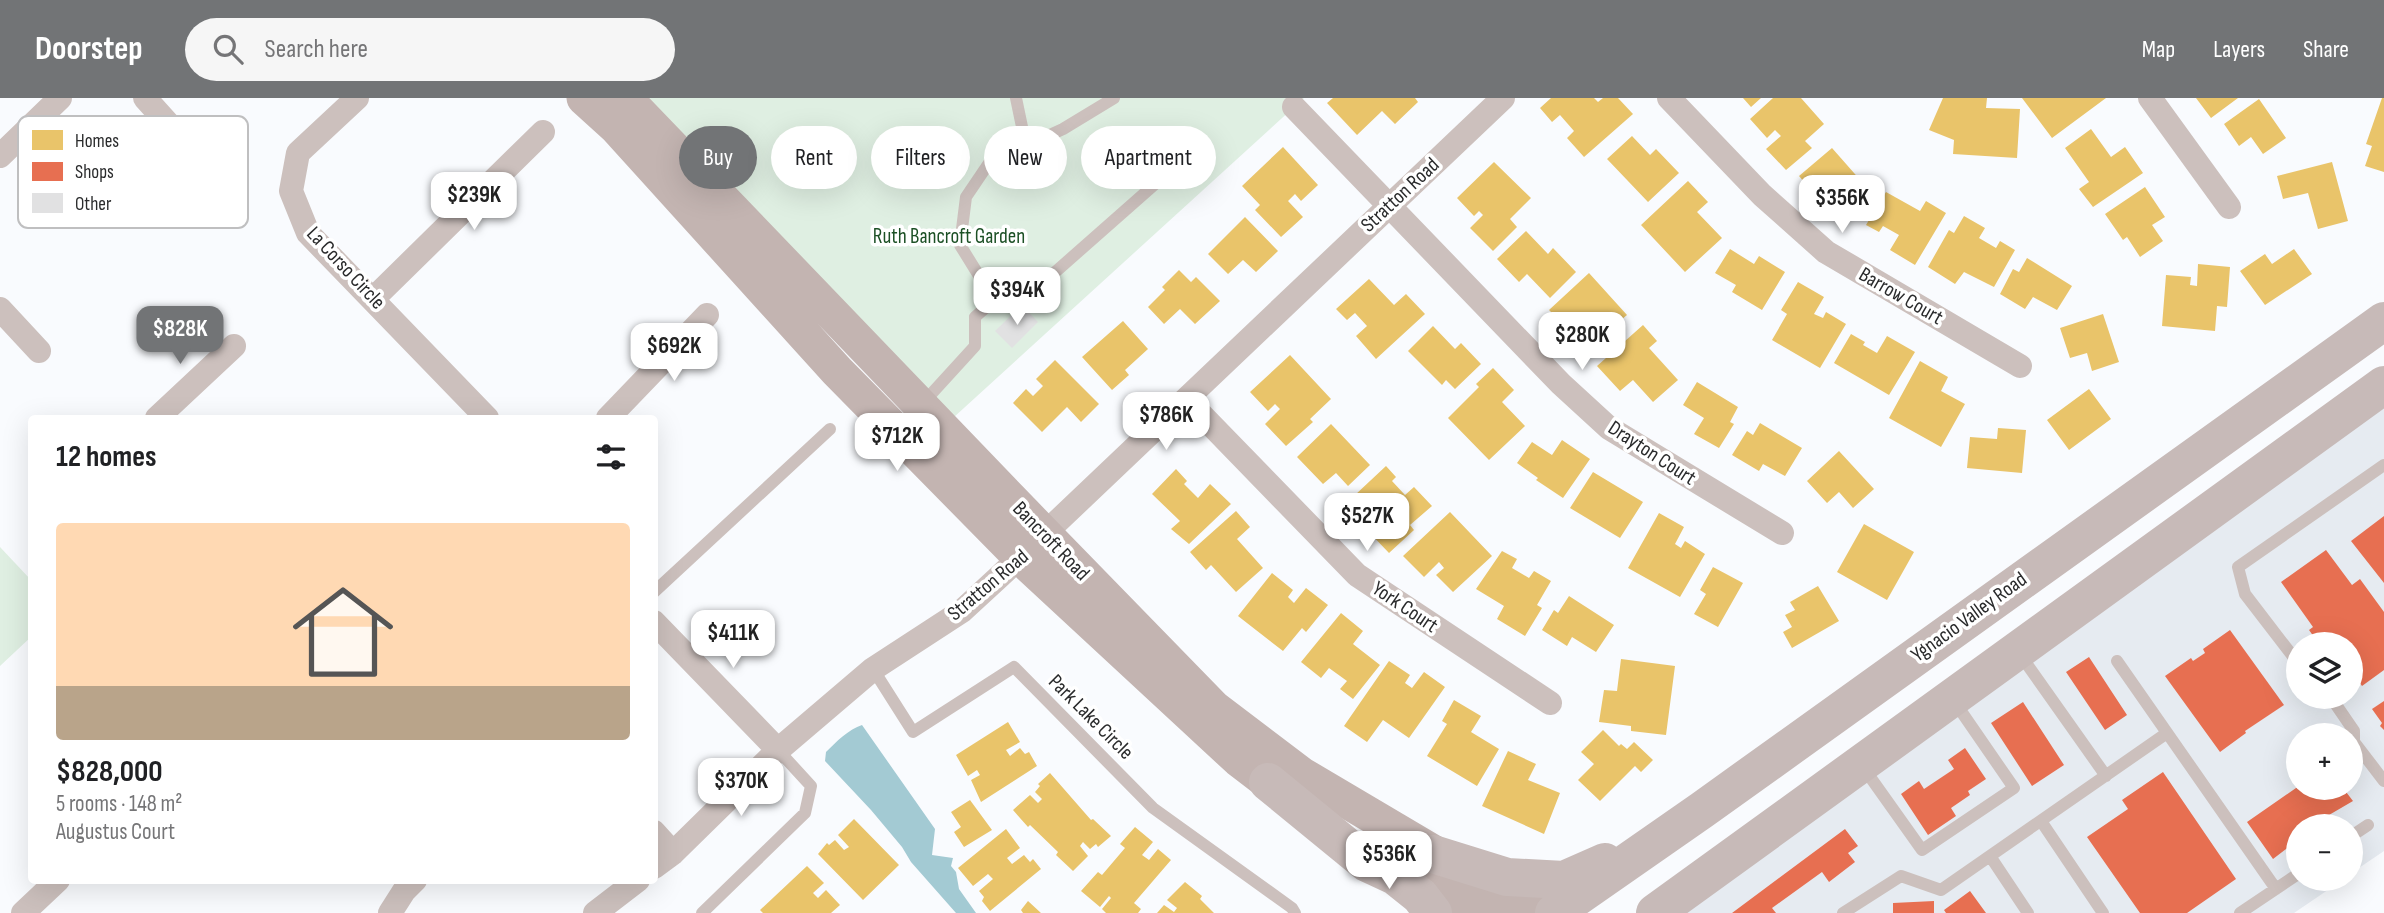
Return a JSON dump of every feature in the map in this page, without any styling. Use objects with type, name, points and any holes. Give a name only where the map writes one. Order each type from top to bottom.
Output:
[{"type":"highway","name":"Ygnacio Valley Road","points":[[1554,913],[2384,321]]},
{"type":"highway","points":[[1656,913],[1686,899],[1861,764],[2384,385]]},
{"type":"highway","points":[[1268,782],[1367,863],[1404,883],[1420,896],[1433,913]]},
{"type":"highway","points":[[1433,854],[1507,877],[1564,880],[1604,862],[1646,834],[1702,810]]},
{"type":"main road","name":"Bancroft Road","points":[[584,98],[625,138],[837,371],[1214,708],[1301,774],[1536,913]]},
{"type":"main road","name":"Bancroft Road","points":[[625,98],[920,405],[1033,547],[1238,758],[1268,782],[1418,876],[1485,913]]},
{"type":"street","points":[[41,116],[60,98]]},
{"type":"street","points":[[145,98],[161,116]]},
{"type":"street","name":"Stratton Road","points":[[664,860],[778,750],[873,669],[962,611],[1033,547],[1503,98]]},
{"type":"street","name":"Barrow Court","points":[[1669,98],[1762,195],[1826,252],[2020,366]]},
{"type":"street","points":[[2150,98],[2229,207]]},
{"type":"street","name":"La Corso Circle","points":[[351,100],[298,153],[291,191],[308,233],[484,415]]},
{"type":"street","name":"Drayton Court","points":[[1294,107],[1561,384],[1609,428],[1782,533]]},
{"type":"street","points":[[373,299],[543,132]]},
{"type":"street","points":[[0,156],[18,139]]},
{"type":"street","points":[[0,309],[40,351]]},
{"type":"street","points":[[611,415],[707,315]]},
{"type":"street","points":[[160,415],[234,346]]},
{"type":"street","name":"York Court","points":[[1187,400],[1357,575],[1550,703]]},
{"type":"street","points":[[658,626],[778,750]]},
{"type":"street","points":[[658,843],[664,860]]},
{"type":"street","points":[[23,913],[54,884]]},
{"type":"street","points":[[390,913],[411,884]]},
{"type":"street","points":[[595,913],[633,884]]},
{"type":"lane","points":[[1016,98],[1022,126]]},
{"type":"lane","points":[[1067,127],[1114,98]]},
{"type":"lane","points":[[984,170],[966,197],[960,245],[994,300]]},
{"type":"lane","points":[[920,405],[975,346],[975,317],[1007,289],[1053,274],[1149,189]]},
{"type":"lane","points":[[658,588],[830,429]]},
{"type":"lane","points":[[2286,647],[2245,594],[2238,567],[2384,465]]},
{"type":"lane","points":[[2017,651],[2106,776]]},
{"type":"lane","points":[[2117,661],[2276,889]]},
{"type":"lane","name":"Park Lake Circle","points":[[873,669],[913,732],[1014,667],[1153,808],[1292,908],[1295,913]]},
{"type":"lane","points":[[1861,764],[1922,850],[2014,788],[1952,698]]},
{"type":"lane","points":[[2339,709],[2354,731],[2354,742],[2384,780]]},
{"type":"lane","points":[[1843,913],[1901,876],[1941,890],[2167,733]]},
{"type":"lane","points":[[702,913],[805,813],[811,786],[778,750]]},
{"type":"lane","points":[[2041,821],[2103,913]]},
{"type":"lane","points":[[2363,828],[2368,825]]},
{"type":"lane","points":[[1990,856],[2028,913]]},
{"type":"lane","points":[[2240,913],[2286,882]]},
{"type":"shaded area","points":[[2384,385],[2384,851],[2363,865],[2363,814],[2286,814],[2286,891],[2326,891],[2294,913],[1678,913]]},
{"type":"green space","name":"Ruth Bancroft Garden","points":[[625,98],[1304,98],[1216,178],[1216,126],[1081,126],[1081,189],[1204,189],[942,428],[712,189],[757,189],[757,126],[679,126],[679,154]]},
{"type":"green space","points":[[0,547],[28,577],[28,640],[0,666]]},
{"type":"water","points":[[862,725],[935,829],[932,855],[953,858],[951,866],[956,872],[959,889],[976,913],[956,913],[911,862],[871,810],[825,761],[826,752],[830,748]]},
{"type":"building: Homes","points":[[1333,98],[1415,98],[1418,102],[1395,124],[1382,111],[1357,135],[1327,103]]},
{"type":"building: Homes","points":[[1551,98],[1594,98],[1598,102],[1603,98],[1618,98],[1633,114],[1584,157],[1567,138],[1574,131],[1560,115],[1552,122],[1540,108]]},
{"type":"building: Homes","points":[[1743,98],[1761,98],[1751,107]]},
{"type":"building: Homes","points":[[1773,98],[1801,98],[1824,124],[1805,141],[1812,148],[1786,170],[1766,149],[1781,136],[1775,130],[1767,138],[1750,119]]},
{"type":"building: Homes","points":[[1943,98],[1987,98],[1986,108],[2020,109],[2017,158],[1953,154],[1954,140],[1929,130]]},
{"type":"building: Homes","points":[[2022,98],[2106,98],[2052,138]]},
{"type":"building: Homes","points":[[2196,98],[2238,98],[2211,118]]},
{"type":"building: Homes","points":[[2382,98],[2384,172],[2365,166],[2372,146],[2366,144]]},
{"type":"building: Homes","points":[[2259,99],[2286,138],[2263,154],[2251,137],[2239,146],[2224,124]]},
{"type":"building: Homes","points":[[2091,129],[2111,157],[2125,147],[2143,173],[2093,207],[2079,189],[2089,182],[2065,148]]},
{"type":"building: Homes","points":[[1632,136],[1650,155],[1656,149],[1679,173],[1648,202],[1607,159]]},
{"type":"building: Homes","points":[[1283,147],[1318,185],[1301,201],[1295,194],[1288,201],[1303,217],[1281,237],[1255,210],[1260,205],[1242,186]]},
{"type":"building: Homes","points":[[1832,148],[1869,190],[1836,219],[1799,176]]},
{"type":"building: Homes","points":[[1494,162],[1531,198],[1510,219],[1517,227],[1493,251],[1470,228],[1483,215],[1479,211],[1474,216],[1457,198]]},
{"type":"building: Homes","points":[[2332,162],[2348,221],[2318,229],[2308,193],[2283,199],[2277,176]]},
{"type":"building: Homes","points":[[1688,181],[1708,202],[1697,212],[1722,238],[1685,272],[1641,225]]},
{"type":"building: Homes","points":[[2145,187],[2165,217],[2152,225],[2163,241],[2140,257],[2127,237],[2123,240],[2105,214]]},
{"type":"building: Homes","points":[[1886,192],[1920,211],[1926,201],[1946,213],[1915,265],[1890,250],[1899,235],[1883,226],[1879,232],[1866,225]]},
{"type":"building: Homes","points":[[1964,216],[1985,228],[1979,238],[1996,248],[2000,241],[2015,250],[1994,287],[1964,272],[1955,284],[1928,267],[1949,230],[1954,233]]},
{"type":"building: Homes","points":[[1245,217],[1278,251],[1256,272],[1243,260],[1228,274],[1208,254]]},
{"type":"building: Homes","points":[[1526,231],[1548,254],[1553,248],[1576,272],[1550,298],[1527,274],[1519,282],[1497,259]]},
{"type":"building: Homes","points":[[1730,249],[1754,264],[1759,256],[1785,272],[1762,310],[1732,292],[1736,285],[1715,273]]},
{"type":"building: Homes","points":[[2294,249],[2312,274],[2265,305],[2240,271],[2265,254],[2272,264]]},
{"type":"building: Homes","points":[[2027,258],[2072,286],[2057,310],[2033,297],[2025,309],[2000,294],[2013,269],[2019,272]]},
{"type":"building: Homes","points":[[2198,264],[2230,267],[2227,307],[2217,306],[2215,331],[2162,326],[2166,275],[2191,277],[2190,285],[2197,286]]},
{"type":"building: Homes","points":[[1179,270],[1191,282],[1196,277],[1220,301],[1195,324],[1180,309],[1164,324],[1148,307],[1165,290],[1162,287]]},
{"type":"building: Homes","points":[[1589,273],[1627,315],[1610,329],[1615,335],[1585,362],[1564,340],[1580,326],[1575,320],[1566,327],[1549,310]]},
{"type":"building: Homes","points":[[1369,279],[1394,305],[1406,294],[1425,314],[1376,359],[1356,336],[1367,326],[1355,313],[1347,320],[1336,309]]},
{"type":"building: Homes","points":[[1798,282],[1824,297],[1814,314],[1823,318],[1826,312],[1846,324],[1820,368],[1772,340],[1787,314],[1781,310]]},
{"type":"building: Homes","points":[[2103,314],[2119,362],[2092,371],[2087,353],[2070,358],[2060,328]]},
{"type":"building: Homes","points":[[1123,321],[1148,349],[1125,370],[1129,375],[1112,390],[1082,357]]},
{"type":"building: Homes","points":[[1643,325],[1657,341],[1649,348],[1678,380],[1653,402],[1633,380],[1620,391],[1597,366]]},
{"type":"building: Homes","points":[[1433,326],[1455,349],[1461,343],[1481,364],[1455,389],[1446,380],[1442,385],[1408,351]]},
{"type":"building: Homes","points":[[1851,334],[1877,353],[1887,336],[1915,352],[1889,395],[1834,363]]},
{"type":"building: Homes","points":[[1290,355],[1331,399],[1310,419],[1313,422],[1286,446],[1265,424],[1280,409],[1275,404],[1268,411],[1250,392]]},
{"type":"building: Homes","points":[[1055,360],[1099,404],[1081,422],[1067,407],[1042,432],[1013,403],[1026,389],[1033,396],[1043,386],[1036,379]]},
{"type":"building: Homes","points":[[1920,361],[1948,377],[1941,391],[1965,404],[1941,447],[1889,418]]},
{"type":"building: Homes","points":[[1493,368],[1514,390],[1502,402],[1525,426],[1489,460],[1448,418],[1479,387],[1476,384]]},
{"type":"building: Homes","points":[[1697,382],[1738,407],[1730,422],[1734,424],[1719,448],[1694,434],[1704,418],[1683,405]]},
{"type":"building: Homes","points":[[2089,389],[2111,419],[2069,450],[2047,420]]},
{"type":"building: Homes","points":[[1760,423],[1802,448],[1785,476],[1763,464],[1759,471],[1732,455],[1747,431],[1753,435]]},
{"type":"building: Homes","points":[[1331,424],[1370,465],[1348,486],[1336,473],[1323,484],[1297,457]]},
{"type":"building: Homes","points":[[1998,428],[2026,430],[2022,473],[1967,468],[1970,437],[1997,439]]},
{"type":"building: Homes","points":[[1562,440],[1590,459],[1563,498],[1517,463],[1532,442],[1552,455]]},
{"type":"building: Homes","points":[[1839,451],[1874,489],[1853,508],[1839,492],[1827,503],[1807,481]]},
{"type":"building: Homes","points":[[1386,466],[1396,477],[1392,481],[1405,495],[1414,487],[1432,506],[1410,525],[1414,530],[1389,553],[1367,530],[1378,520],[1355,495]]},
{"type":"building: Homes","points":[[1176,469],[1187,481],[1184,484],[1198,498],[1210,484],[1231,504],[1189,544],[1171,529],[1180,521],[1152,494]]},
{"type":"building: Homes","points":[[1593,472],[1643,502],[1620,538],[1570,508]]},
{"type":"building: Homes","points":[[1236,511],[1250,527],[1237,539],[1263,568],[1236,592],[1211,565],[1206,570],[1190,552]]},
{"type":"building: Homes","points":[[1450,512],[1492,556],[1453,592],[1436,575],[1444,568],[1439,562],[1424,577],[1403,556]]},
{"type":"building: Homes","points":[[1659,513],[1684,527],[1675,544],[1681,548],[1685,541],[1705,554],[1680,597],[1628,568]]},
{"type":"building: Homes","points":[[1864,524],[1914,552],[1887,600],[1837,572]]},
{"type":"building: Homes","points":[[1502,551],[1517,559],[1512,568],[1529,578],[1534,571],[1551,581],[1537,605],[1542,608],[1525,636],[1497,619],[1504,606],[1476,589]]},
{"type":"building: Homes","points":[[1713,567],[1743,583],[1718,627],[1694,614],[1706,594],[1700,590]]},
{"type":"building: Homes","points":[[1272,573],[1293,590],[1288,597],[1294,603],[1306,588],[1328,605],[1306,632],[1302,628],[1283,651],[1238,616]]},
{"type":"building: Homes","points":[[1818,586],[1839,621],[1792,648],[1783,632],[1792,627],[1785,615],[1795,610],[1790,602]]},
{"type":"building: Homes","points":[[1569,596],[1614,625],[1596,652],[1572,637],[1567,646],[1542,630],[1554,610],[1558,613]]},
{"type":"building: Homes","points":[[1341,613],[1363,631],[1353,644],[1380,665],[1353,699],[1340,689],[1347,681],[1329,668],[1321,678],[1301,662]]},
{"type":"building: Homes","points":[[1621,659],[1675,666],[1666,735],[1631,731],[1631,726],[1599,722],[1604,690],[1617,691]]},
{"type":"building: Homes","points":[[1389,661],[1410,675],[1405,683],[1412,688],[1424,672],[1445,687],[1409,738],[1383,720],[1367,742],[1344,726]]},
{"type":"building: Homes","points":[[1454,700],[1481,716],[1471,732],[1499,749],[1477,786],[1427,756],[1447,724],[1442,721]]},
{"type":"building: Homes","points":[[1008,722],[1020,742],[1006,750],[1010,756],[1020,748],[1025,754],[1029,752],[1037,766],[981,802],[971,780],[980,775],[977,770],[968,776],[956,755]]},
{"type":"building: Homes","points":[[1603,730],[1619,746],[1621,744],[1627,749],[1634,742],[1653,760],[1641,772],[1635,766],[1600,801],[1578,780],[1594,764],[1581,752]]},
{"type":"building: Homes","points":[[1508,751],[1536,764],[1528,780],[1560,793],[1544,834],[1482,806]]},
{"type":"building: Homes","points":[[1050,773],[1091,820],[1111,836],[1098,847],[1096,844],[1090,849],[1083,842],[1080,846],[1088,856],[1073,871],[1056,855],[1058,852],[1030,825],[1028,827],[1013,810],[1030,795],[1038,803],[1042,799],[1035,792],[1040,786],[1038,784]]},
{"type":"building: Homes","points":[[970,800],[992,830],[964,847],[954,832],[961,827],[951,812]]},
{"type":"building: Homes","points":[[854,819],[899,865],[863,900],[818,854],[827,843],[829,845],[835,840],[844,850],[849,847],[838,835]]},
{"type":"building: Homes","points":[[1135,827],[1153,842],[1142,855],[1149,860],[1158,849],[1171,860],[1134,903],[1141,909],[1138,913],[1106,913],[1102,909],[1111,898],[1109,896],[1100,907],[1081,891],[1098,872],[1102,875],[1125,848],[1120,844]]},
{"type":"building: Homes","points":[[1006,829],[1020,848],[1007,858],[1012,864],[1024,855],[1030,862],[1033,859],[1041,869],[990,911],[982,901],[984,897],[979,891],[993,879],[988,874],[973,886],[958,868]]},
{"type":"building: Homes","points":[[807,866],[824,883],[813,893],[818,898],[826,890],[840,905],[831,913],[763,913],[760,910]]},
{"type":"building: Homes","points":[[1185,882],[1202,896],[1200,899],[1214,913],[1157,913],[1164,905],[1174,912],[1177,908],[1167,900]]},
{"type":"building: Homes","points":[[1028,901],[1041,913],[1023,913],[1021,910]]},
{"type":"building: Shops","points":[[2384,516],[2384,583],[2351,541]]},
{"type":"building: Shops","points":[[2326,550],[2352,585],[2360,579],[2384,612],[2384,670],[2363,685],[2363,632],[2310,632],[2309,630],[2313,627],[2281,582]]},
{"type":"building: Shops","points":[[2230,630],[2284,705],[2245,731],[2246,733],[2220,752],[2165,676],[2191,658],[2193,661],[2205,653],[2203,649]]},
{"type":"building: Shops","points":[[2089,657],[2127,715],[2105,730],[2066,672]]},
{"type":"building: Shops","points":[[2384,701],[2384,730],[2372,709]]},
{"type":"building: Shops","points":[[2023,702],[2064,765],[2032,786],[1991,723]]},
{"type":"building: Shops","points":[[1965,748],[1986,779],[1968,791],[1970,795],[1951,808],[1956,816],[1928,835],[1901,794],[1919,781],[1924,789],[1954,769],[1948,760]]},
{"type":"building: Shops","points":[[2163,772],[2236,879],[2187,913],[2140,913],[2087,837],[2128,809],[2122,800]]},
{"type":"building: Shops","points":[[2286,795],[2286,800],[2353,801],[2331,814],[2286,814],[2286,849],[2273,859],[2247,822]]},
{"type":"building: Shops","points":[[1845,829],[1858,846],[1848,853],[1855,862],[1829,882],[1822,872],[1772,908],[1776,913],[1732,913]]},
{"type":"building: Shops","points":[[1970,891],[1986,913],[1946,913],[1944,910]]},
{"type":"building: Shops","points":[[1934,901],[1934,913],[1893,913],[1893,903]]},
{"type":"building: Other","points":[[1022,305],[1038,322],[1012,348],[995,331]]}]
